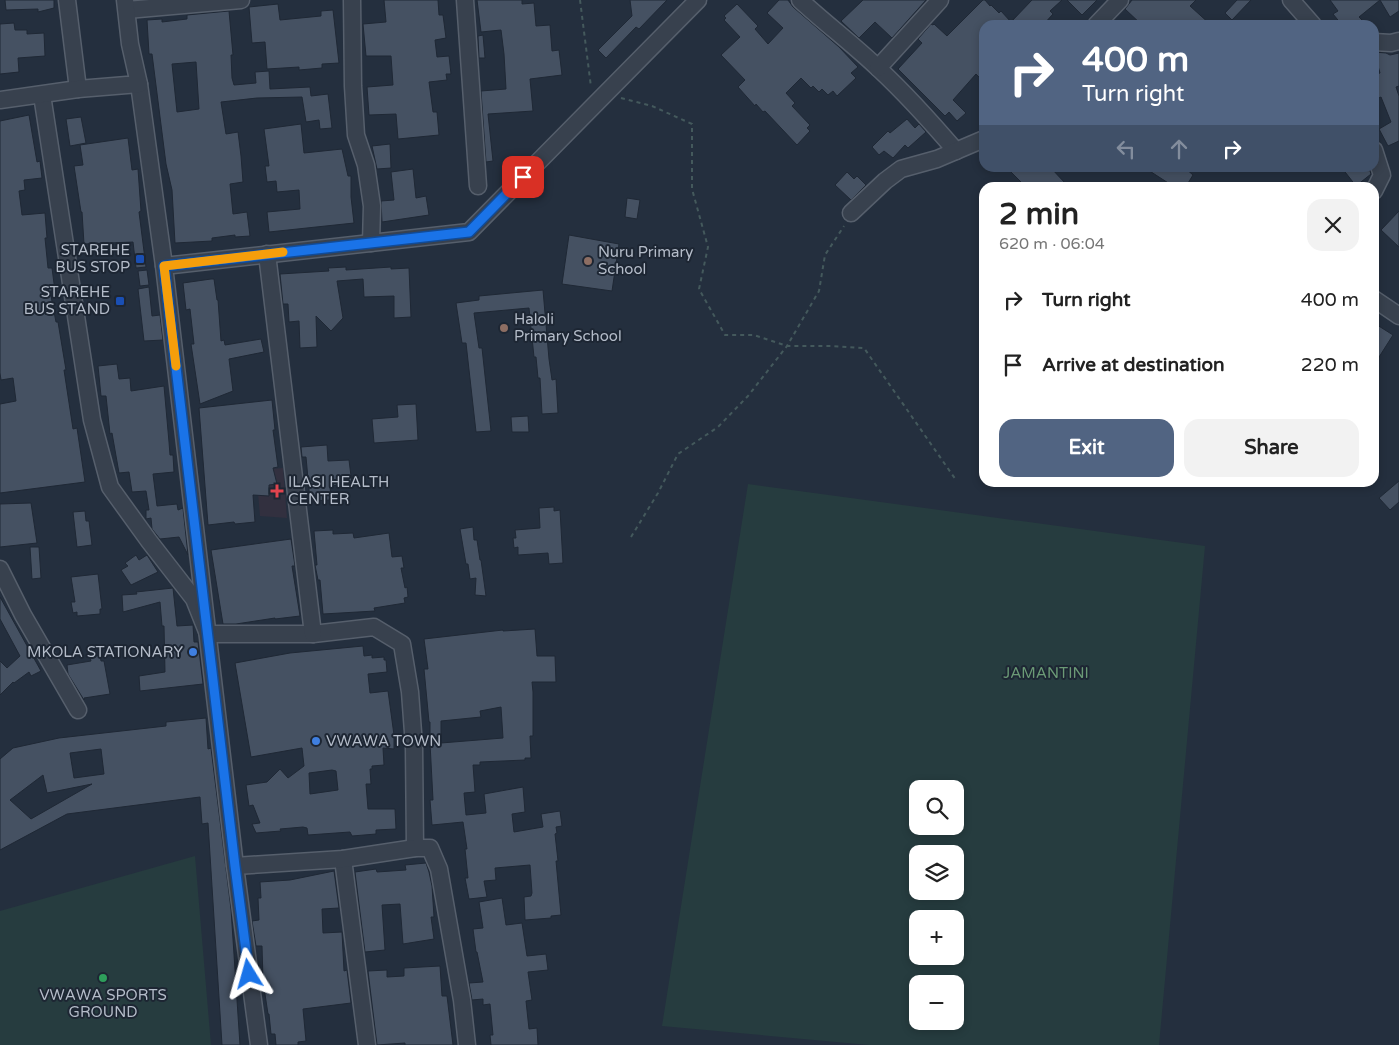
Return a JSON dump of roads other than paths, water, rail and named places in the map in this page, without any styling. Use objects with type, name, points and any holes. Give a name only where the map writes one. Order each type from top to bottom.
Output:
[{"type":"street","points":[[67,0],[78,89]]},
{"type":"street","points":[[241,0],[126,5],[130,44],[139,84],[164,266],[235,866],[259,1045]]},
{"type":"street","points":[[352,0],[353,86],[356,135],[366,165],[372,206],[371,243]]},
{"type":"street","points":[[464,0],[478,186]]},
{"type":"street","points":[[164,266],[469,232],[698,0]]},
{"type":"street","points":[[800,0],[878,68],[923,113],[956,151]]},
{"type":"street","points":[[878,68],[940,0]]},
{"type":"street","points":[[1101,20],[1120,0]]},
{"type":"street","points":[[1291,0],[1308,20]]},
{"type":"street","points":[[1379,42],[1399,41]]},
{"type":"street","points":[[0,100],[78,89],[139,84]]},
{"type":"street","points":[[42,95],[92,420],[110,487],[194,599],[208,634]]},
{"type":"street","points":[[851,213],[885,181],[901,169],[938,159],[979,141]]},
{"type":"street","points":[[1378,182],[1382,175],[1379,166]]},
{"type":"street","points":[[267,254],[313,634]]},
{"type":"street","points":[[1379,302],[1399,316]]},
{"type":"street","points":[[0,569],[23,615],[78,710]]},
{"type":"street","points":[[208,634],[313,634],[374,627],[402,644],[410,692],[414,746],[415,848]]},
{"type":"street","points":[[235,866],[342,859],[415,848],[430,848],[439,869],[462,1000],[467,1045]]},
{"type":"street","points":[[342,859],[367,1045]]},
{"type":"place","name":"STAREHE BUS STOP","points":[[140,259]]},
{"type":"place","name":"Nuru Primary School","points":[[588,261]]},
{"type":"place","name":"STAREHE BUS STAND","points":[[120,301]]},
{"type":"place","name":"Haloli Primary School","points":[[504,328]]},
{"type":"place","name":"ILASI HEALTH CENTER","points":[[277,491]]},
{"type":"place","name":"MKOLA STATIONARY","points":[[193,652]]},
{"type":"place","name":"VWAWA TOWN","points":[[316,741]]},
{"type":"place","name":"VWAWA SPORTS GROUND","points":[[103,978]]},
{"type":"park label","name":"JAMANTINI","points":[[1046,673]]}]
